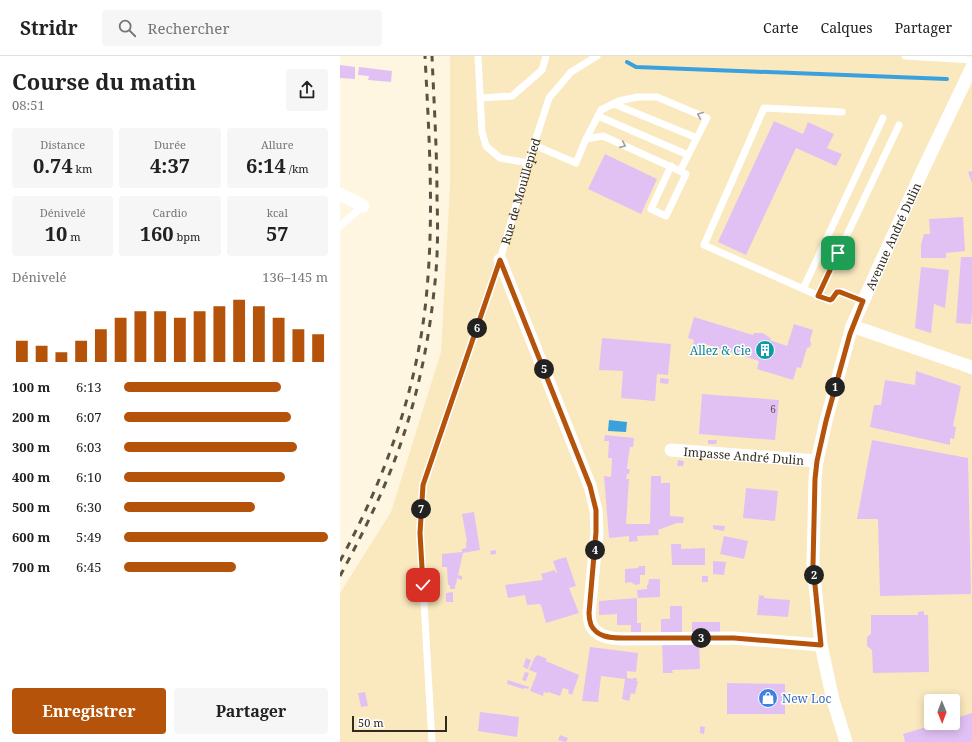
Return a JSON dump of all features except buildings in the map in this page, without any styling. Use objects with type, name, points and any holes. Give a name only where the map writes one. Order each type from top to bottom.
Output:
[{"type":"street","name":"Avenue André Dulin","points":[[846,742],[833,700],[821,645],[813,565],[815,479],[817,461],[826,421],[852,326],[920,176],[970,71]]},
{"type":"street","points":[[340,194],[363,206]]},
{"type":"street","name":"Rue de Mouillepied","points":[[500,260],[590,486],[596,510],[596,532],[589,613],[591,625],[598,633],[608,638],[734,638],[821,645]]},
{"type":"street","points":[[852,326],[972,368]]},
{"type":"street","name":"Impasse André Dulin","points":[[671,450],[817,461]]},
{"type":"lane","points":[[478,56],[482,132],[486,146],[500,158],[528,163]]},
{"type":"lane","points":[[480,98],[512,96],[542,70],[546,56]]},
{"type":"lane","name":"Rue de Mouillepied","points":[[500,260],[528,163],[549,98],[571,72],[597,56]]},
{"type":"lane","points":[[905,56],[972,60]]},
{"type":"lane","points":[[534,145],[576,163],[601,110],[619,101],[637,97],[657,97],[707,118],[680,171]]},
{"type":"lane","points":[[614,104],[697,138]]},
{"type":"lane","points":[[842,112],[764,108],[704,244],[818,296],[830,300],[837,292],[840,292],[863,301]]},
{"type":"lane","points":[[598,116],[688,155]]},
{"type":"lane","points":[[803,289],[884,118]]},
{"type":"lane","points":[[818,296],[898,125]]},
{"type":"lane","points":[[586,139],[603,136],[671,166],[686,174],[666,216],[651,209],[671,166]]},
{"type":"lane","points":[[340,226],[363,206]]},
{"type":"lane","points":[[432,742],[420,533],[423,485],[500,260]]},
{"type":"shaded area","points":[[450,56],[972,56],[972,742],[340,742],[340,593],[391,512],[441,352],[450,186]]},
{"type":"water","points":[[609,420],[627,422],[626,432],[608,431]]},
{"type":"waterway","points":[[627,62],[636,67],[947,79]]},
{"type":"railway","points":[[340,561],[372,497],[398,430],[408,395],[423,325],[427,289],[430,231],[429,143],[425,56]]},
{"type":"railway","points":[[340,576],[369,520],[402,441],[420,378],[428,334],[435,279],[438,233],[432,56]]},
{"type":"place","name":"Allez & Cie","points":[[765,350]]},
{"type":"place","name":"New Loc","points":[[768,698]]},
{"type":"route","points":[[423,585],[420,533],[423,485],[500,260],[590,486],[596,510],[596,532],[589,613],[591,625],[598,633],[608,638],[734,638],[821,645],[813,565],[815,479],[817,461],[826,421],[852,326],[863,301],[843,292],[837,292],[830,300],[818,296],[838,253]]}]
